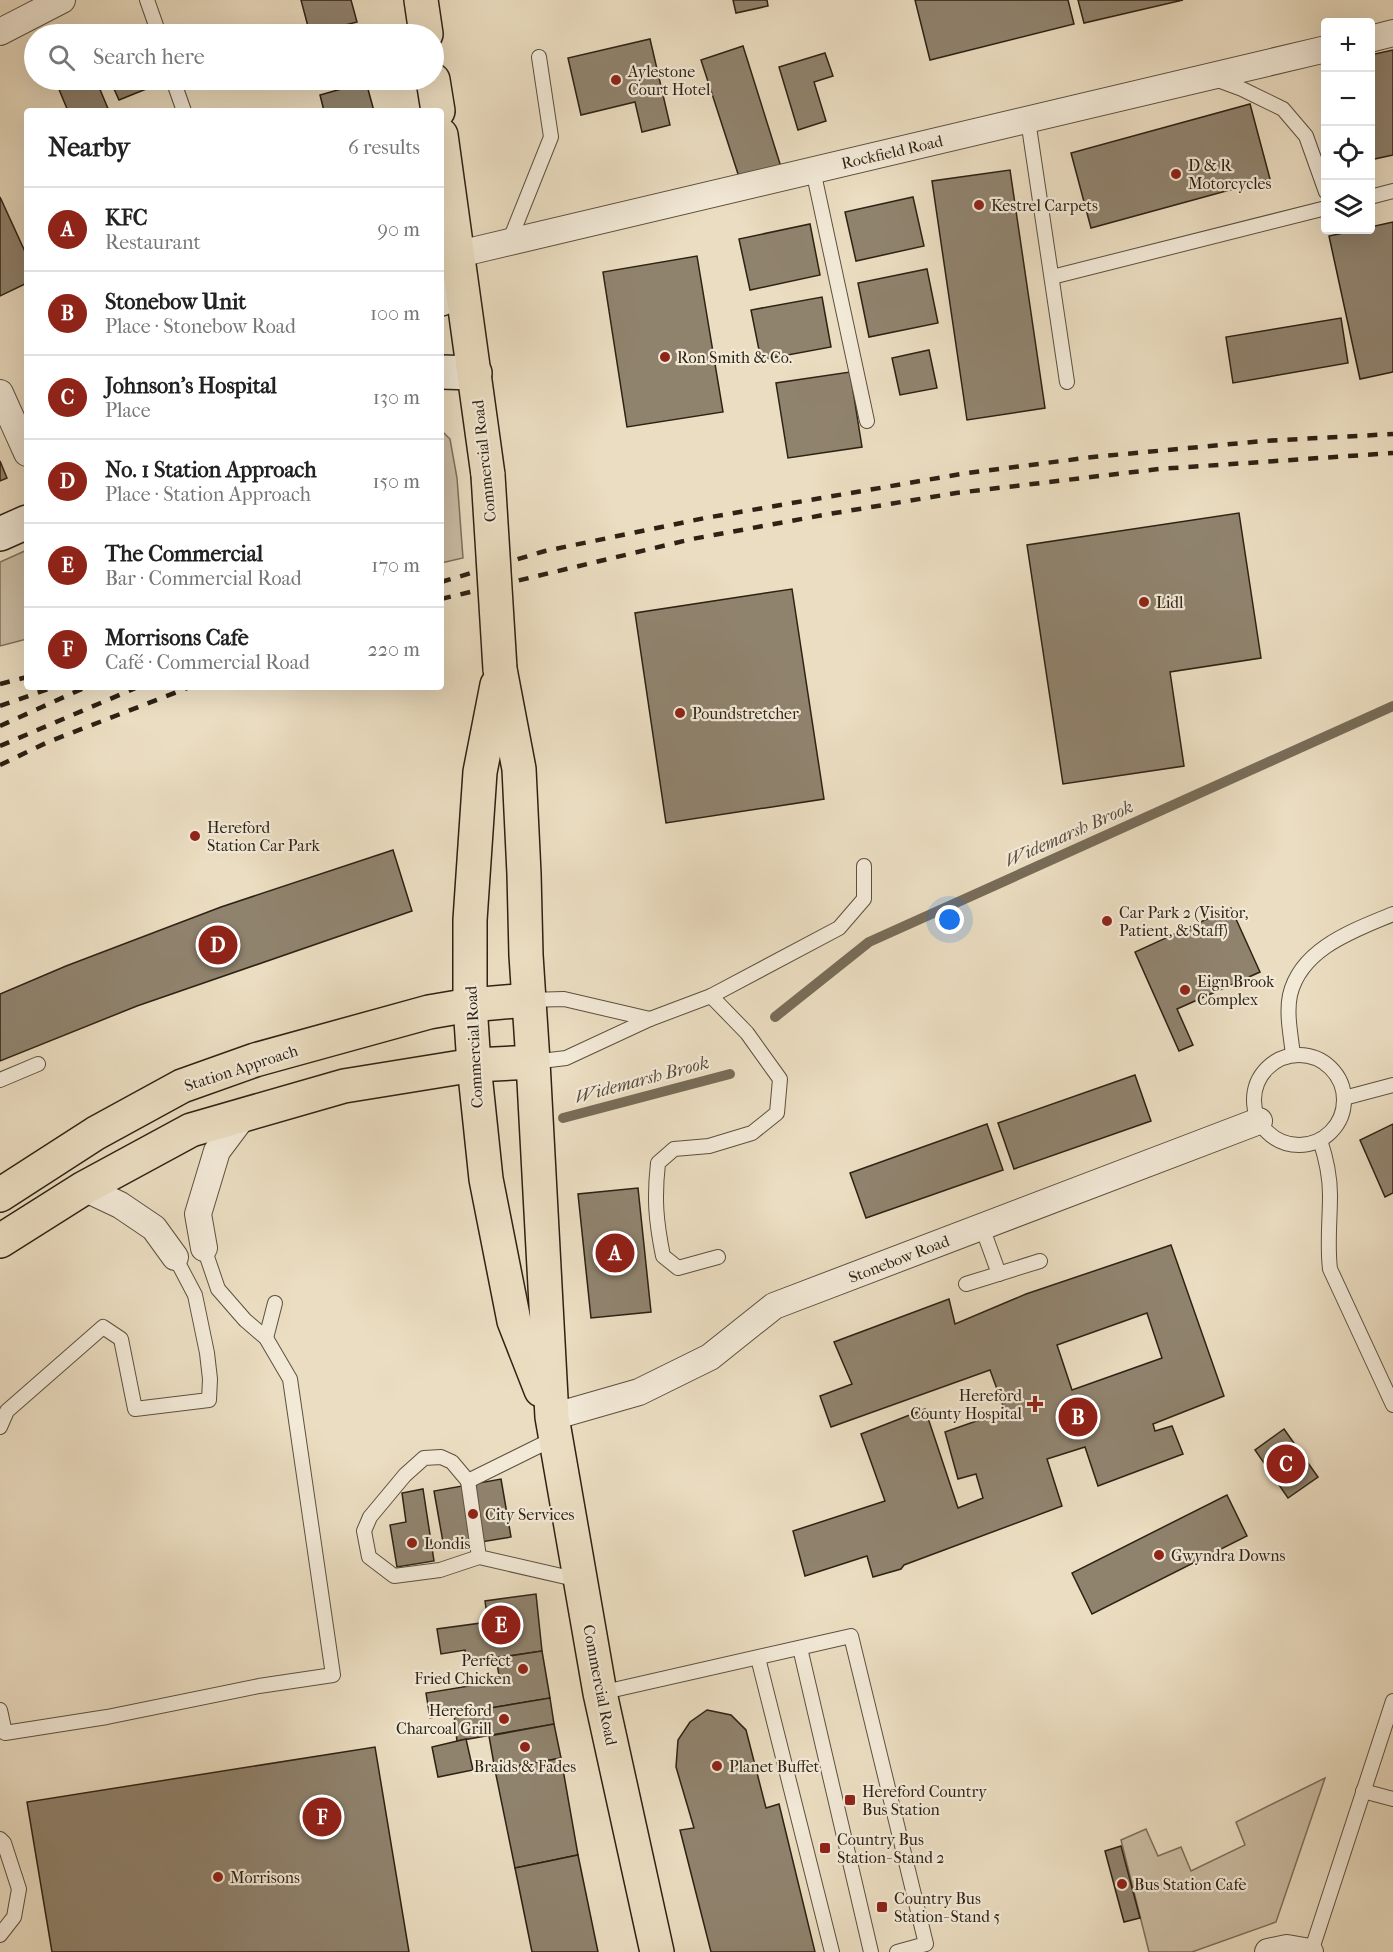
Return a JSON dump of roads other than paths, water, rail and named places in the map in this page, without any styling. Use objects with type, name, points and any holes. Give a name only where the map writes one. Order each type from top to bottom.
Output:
[{"type":"main road","points":[[421,0],[425,24]]},
{"type":"main road","points":[[435,90],[438,108]]},
{"type":"main road","name":"Commercial Road","points":[[444,155],[488,475],[500,669],[519,769],[528,1000],[554,1428],[600,1693],[657,1952]]},
{"type":"main road","name":"Commercial Road","points":[[500,669],[480,772],[470,920],[470,1005],[474,1065],[486,1179],[514,1322],[554,1428]]},
{"type":"main road","name":"Station Approach","points":[[0,1195],[96,1133],[182,1086],[255,1060],[429,1012],[470,1005],[528,1000]]},
{"type":"main road","points":[[0,1241],[84,1188],[191,1130],[344,1086],[474,1065],[533,1062]]},
{"type":"street","points":[[0,32],[62,0]]},
{"type":"street","points":[[1375,38],[1393,33]]},
{"type":"street","name":"Rockfield Road","points":[[459,254],[1321,50]]},
{"type":"street","points":[[444,292],[459,254]]},
{"type":"street","points":[[444,372],[475,373]]},
{"type":"street","points":[[0,393],[24,446]]},
{"type":"street","points":[[0,534],[24,523]]},
{"type":"street","points":[[204,1248],[198,1214],[210,1172],[217,1151],[244,1115]]},
{"type":"street","name":"Stonebow Road","points":[[554,1428],[639,1392],[710,1358],[774,1306],[1259,1121]]},
{"type":"street","points":[[84,1188],[120,1204],[154,1228],[175,1257]]},
{"type":"street","points":[[1268,1952],[1287,1948],[1310,1952]]},
{"type":"lane","points":[[147,0],[155,24]]},
{"type":"lane","points":[[509,242],[550,137],[539,57]]},
{"type":"lane","points":[[1208,77],[1242,89],[1283,109],[1306,136],[1322,180]]},
{"type":"lane","points":[[177,90],[183,108]]},
{"type":"lane","points":[[1028,120],[1067,382]]},
{"type":"lane","points":[[813,171],[867,421]]},
{"type":"lane","points":[[1375,196],[1393,191]]},
{"type":"lane","points":[[1052,277],[1321,209]]},
{"type":"lane","points":[[533,1062],[566,1058],[650,1019],[711,996],[839,928],[864,899],[864,866]]},
{"type":"lane","points":[[1293,1055],[1289,1017],[1290,994],[1297,977],[1308,962],[1325,947],[1354,930],[1393,914]]},
{"type":"lane","points":[[711,996],[747,1033],[780,1079],[777,1113],[752,1133],[709,1146],[674,1149],[658,1163],[655,1193],[656,1219],[663,1256],[678,1268],[718,1257]]},
{"type":"lane","points":[[528,1000],[564,999],[650,1019]]},
{"type":"lane","points":[[1293,1055],[1308,1055],[1322,1061],[1333,1070],[1341,1083],[1344,1098],[1343,1110],[1338,1123],[1320,1140],[1307,1145],[1279,1141],[1267,1132],[1259,1121],[1254,1105],[1256,1087],[1263,1072],[1276,1060],[1293,1055]]},
{"type":"lane","points":[[0,1080],[38,1064]]},
{"type":"lane","points":[[1344,1098],[1393,1085]]},
{"type":"lane","points":[[1320,1140],[1328,1165],[1330,1269],[1393,1405]]},
{"type":"lane","points":[[982,1227],[999,1274]]},
{"type":"lane","points":[[0,1710],[5,1733],[107,1717],[259,1686],[333,1675],[291,1379],[266,1338],[245,1320],[218,1289],[204,1248]]},
{"type":"lane","points":[[0,1427],[7,1412],[104,1327],[121,1339],[135,1409],[209,1400],[210,1379],[207,1353],[195,1295],[175,1257]]},
{"type":"lane","points":[[966,1284],[1040,1261]]},
{"type":"lane","points":[[266,1338],[275,1303]]},
{"type":"lane","points":[[468,1480],[554,1428]]},
{"type":"lane","points":[[479,1557],[468,1480],[452,1462],[441,1457],[424,1458],[405,1475],[370,1517],[364,1531],[369,1557],[394,1576],[440,1569],[479,1557],[579,1580]]},
{"type":"lane","points":[[600,1693],[851,1636],[926,1944],[897,1952]]},
{"type":"lane","points":[[800,1648],[871,1952]]},
{"type":"lane","points":[[758,1658],[832,1952]]},
{"type":"lane","points":[[1310,1952],[1393,1701]]},
{"type":"lane","points":[[1363,1791],[1393,1799]]},
{"type":"lane","points":[[0,1839],[4,1843],[19,1889],[14,1917],[0,1935]]},
{"type":"waterway","name":"Widemarsh Brook","points":[[775,1017],[869,942],[1393,706]]},
{"type":"waterway","name":"Widemarsh Brook","points":[[563,1118],[730,1074]]},
{"type":"railway","points":[[444,581],[545,551],[705,518],[967,473],[1093,457],[1263,441],[1393,434]]},
{"type":"railway","points":[[444,598],[692,539],[956,493],[1159,469],[1393,453]]},
{"type":"railway","points":[[0,684],[24,678]]},
{"type":"railway","points":[[0,706],[45,690]]},
{"type":"railway","points":[[0,726],[79,690]]},
{"type":"railway","points":[[0,746],[131,690]]},
{"type":"railway","points":[[0,765],[48,742],[182,690]]},
{"type":"place","name":"Aylestone Court Hotel","points":[[616,80]]},
{"type":"place","name":"D & R Motorcycles","points":[[1176,174]]},
{"type":"place","name":"Kestrel Carpets","points":[[979,205]]},
{"type":"place","name":"Ron Smith & Co.","points":[[665,357]]},
{"type":"place","name":"Lidl","points":[[1144,602]]},
{"type":"place","name":"Poundstretcher","points":[[680,713]]},
{"type":"place","name":"Hereford Station Car Park","points":[[195,836]]},
{"type":"place","name":"Car Park 2 (Visitor, Patient, & Staff)","points":[[1107,921]]},
{"type":"place","name":"No. 1 Station Approach","points":[[218,945]]},
{"type":"place","name":"Eign Brook Complex","points":[[1185,990]]},
{"type":"place","name":"KFC","points":[[615,1253]]},
{"type":"place","name":"Hereford County Hospital","points":[[1035,1404]]},
{"type":"place","name":"Stonebow Unit","points":[[1078,1417]]},
{"type":"place","name":"Johnson's Hospital","points":[[1286,1464]]},
{"type":"place","name":"City Services","points":[[473,1514]]},
{"type":"place","name":"Londis","points":[[412,1543]]},
{"type":"place","name":"Gwyndra Downs","points":[[1159,1555]]},
{"type":"place","name":"The Commercial","points":[[501,1625]]},
{"type":"place","name":"Perfect Fried Chicken","points":[[523,1669]]},
{"type":"place","name":"Hereford Charcoal Grill","points":[[504,1719]]},
{"type":"place","name":"Braids & Fades","points":[[525,1747]]},
{"type":"place","name":"Planet Buffet","points":[[717,1766]]},
{"type":"place","name":"Hereford Country Bus Station","points":[[850,1800]]},
{"type":"place","name":"Morrisons Cafe","points":[[322,1817]]},
{"type":"place","name":"Country Bus Station- Stand 2","points":[[825,1848]]},
{"type":"place","name":"Morrisons","points":[[218,1877]]},
{"type":"place","name":"Bus Station Cafe","points":[[1122,1884]]},
{"type":"place","name":"Country Bus Station- Stand 5","points":[[882,1907]]}]
